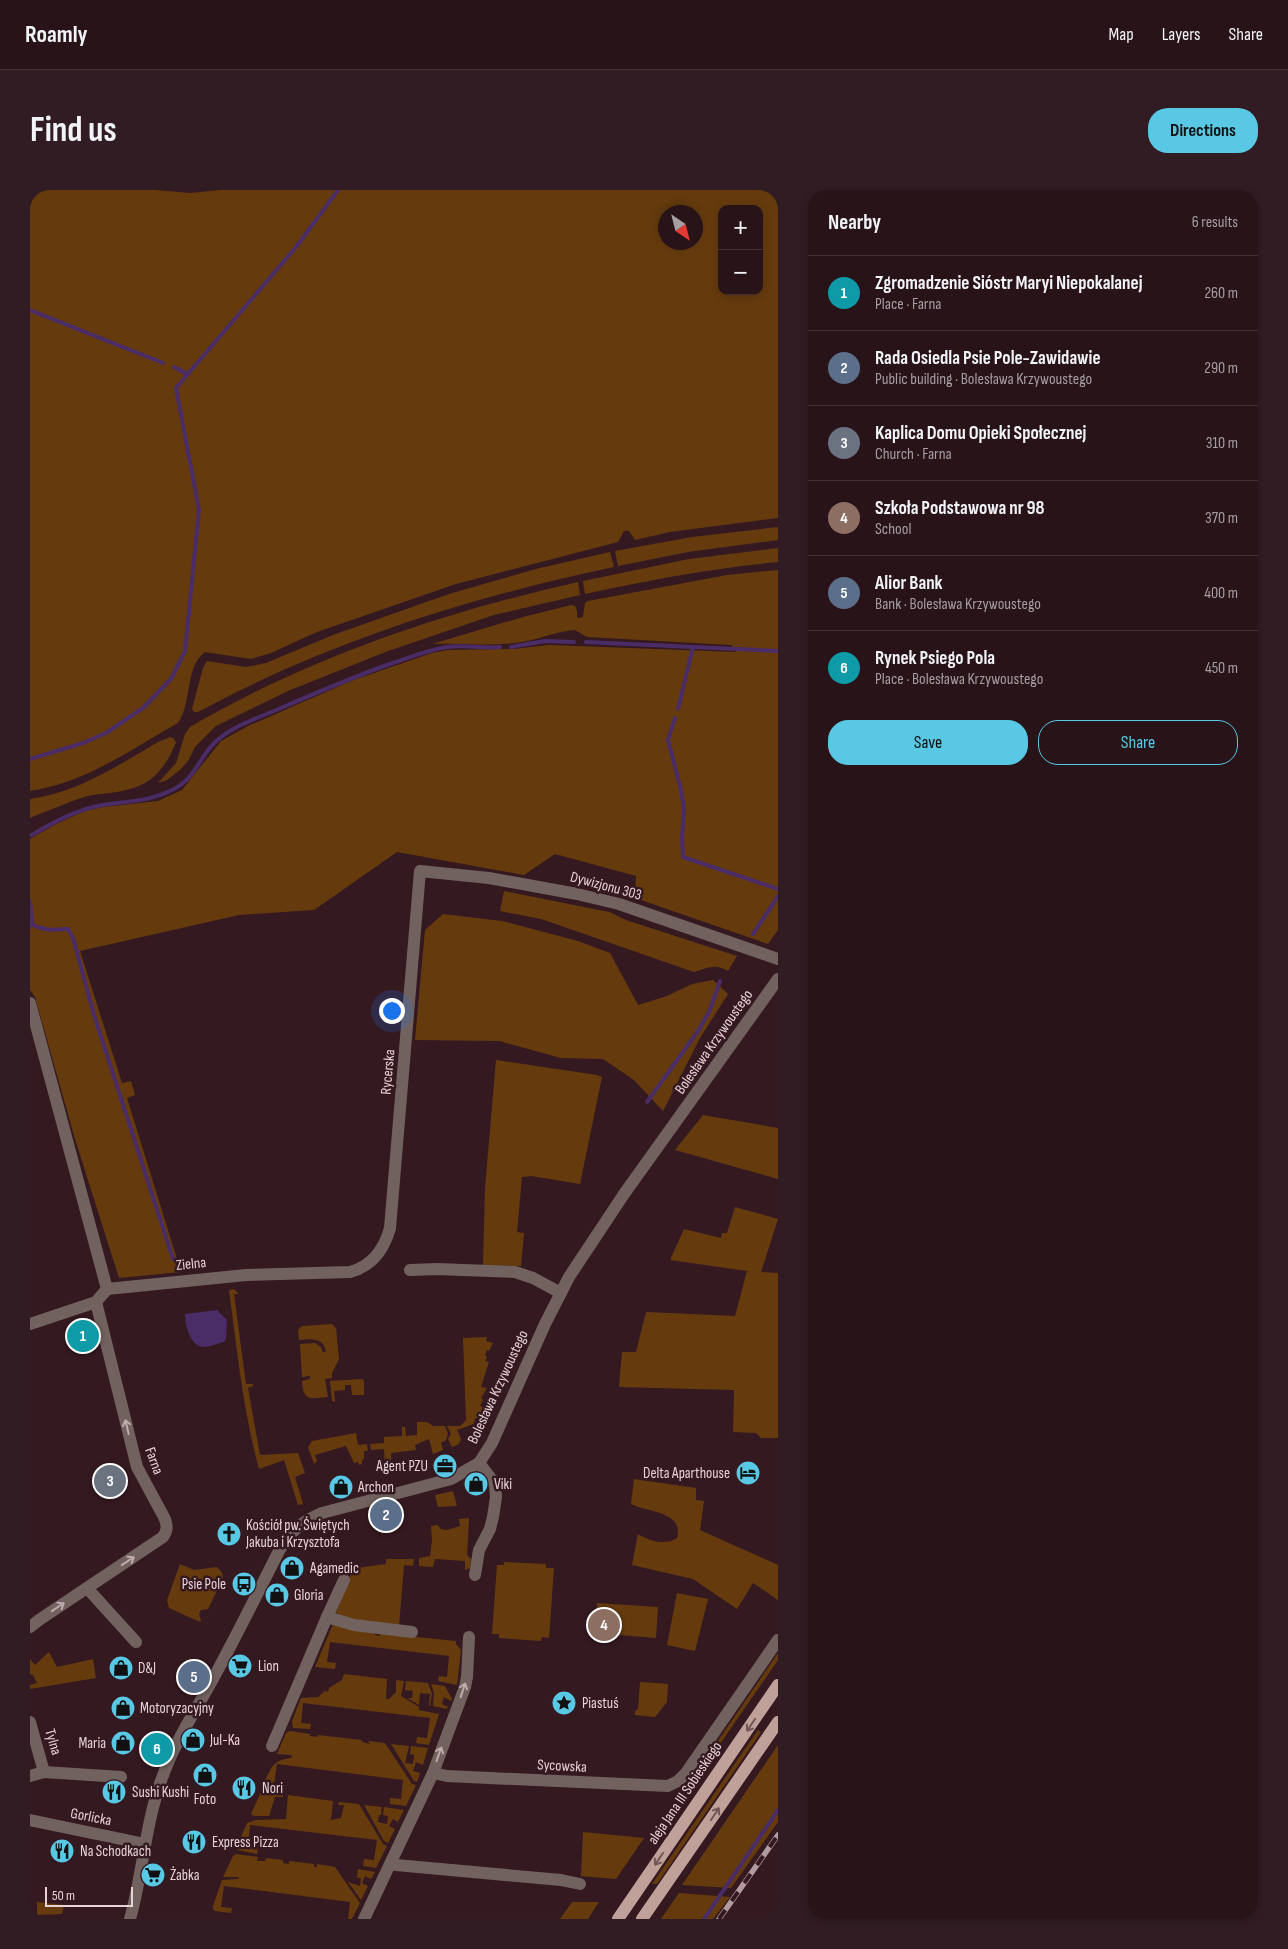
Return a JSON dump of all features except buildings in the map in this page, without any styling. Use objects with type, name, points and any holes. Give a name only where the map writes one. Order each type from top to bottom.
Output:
[{"type":"main road","name":"aleja Jana III Sobieskiego","points":[[618,1919],[778,1685]]},
{"type":"main road","points":[[642,1919],[778,1722]]},
{"type":"street","name":"Dywizjonu 303","points":[[420,871],[489,878],[577,894],[619,904],[778,959]]},
{"type":"street","name":"Rycerska","points":[[364,1267],[376,1258],[382,1250],[387,1242],[390,1228],[420,871]]},
{"type":"street","name":"Bolesława Krzywoustego","points":[[130,1919],[136,1899],[155,1798],[179,1736],[238,1632],[280,1549],[293,1530],[304,1520],[322,1513],[451,1479],[479,1463],[492,1442],[545,1324],[579,1261],[624,1194],[778,979]]},
{"type":"street","points":[[30,1003],[107,1290],[96,1302],[30,1324]]},
{"type":"street","name":"Zielna","points":[[107,1290],[246,1275],[350,1272],[364,1267]]},
{"type":"street","points":[[410,1270],[437,1269],[515,1272],[533,1278],[561,1294]]},
{"type":"street","name":"Farna","points":[[87,1588],[162,1537],[166,1533],[167,1527],[137,1467],[96,1302]]},
{"type":"street","points":[[475,1576],[478,1550],[490,1529],[496,1497],[495,1484],[479,1463]]},
{"type":"street","points":[[272,1746],[344,1580]]},
{"type":"street","points":[[30,1627],[87,1588],[136,1642]]},
{"type":"street","points":[[327,1617],[354,1625],[412,1632]]},
{"type":"street","points":[[364,1919],[433,1773],[465,1687],[469,1637]]},
{"type":"street","name":"Sycowska","points":[[433,1773],[447,1776],[668,1786],[678,1781],[686,1773],[778,1640]]},
{"type":"street","name":"Tylna","points":[[30,1722],[44,1772]]},
{"type":"street","points":[[30,1776],[44,1772],[121,1777]]},
{"type":"street","name":"Gorlicka","points":[[30,1820],[145,1844]]},
{"type":"street","points":[[391,1863],[561,1880],[580,1884]]},
{"type":"shaded area","points":[[30,190],[155,190],[190,193],[220,190],[778,190],[778,518],[670,532],[635,540],[629,531],[624,531],[618,542],[456,584],[317,632],[271,653],[251,659],[205,652],[194,666],[185,705],[178,723],[107,764],[70,781],[30,791]]},
{"type":"shaded area","points":[[778,527],[778,540],[688,552],[618,566],[615,551],[692,537]]},
{"type":"shaded area","points":[[778,548],[778,562],[681,575],[585,594],[583,581],[689,559]]},
{"type":"shaded area","points":[[610,552],[614,567],[507,592],[401,624],[297,664],[198,712],[194,712],[192,709],[203,668],[207,661],[246,667],[266,663],[333,635],[449,594],[536,569]]},
{"type":"shaded area","points":[[778,570],[778,930],[768,944],[635,898],[636,876],[555,854],[524,875],[397,852],[314,910],[239,915],[80,951],[122,1083],[131,1081],[135,1095],[127,1098],[181,1272],[119,1278],[75,1139],[35,997],[30,990],[30,839],[56,824],[85,811],[103,807],[158,801],[182,790],[221,741],[248,726],[351,681],[432,653],[448,650],[513,649],[549,645],[736,652],[731,645],[587,637],[575,630],[529,641],[511,643],[488,645],[432,644],[571,605],[575,606],[577,618],[583,617],[585,603],[588,601],[727,575]]},
{"type":"shaded area","points":[[578,582],[580,595],[494,615],[388,651],[288,691],[216,726],[195,747],[188,761],[180,770],[167,780],[158,783],[176,763],[185,734],[190,727],[282,679],[378,640],[427,623],[528,594]]},
{"type":"shaded area","points":[[170,737],[176,742],[168,759],[157,773],[144,784],[121,791],[84,797],[30,818],[30,799],[82,784]]},
{"type":"shaded area","points":[[504,891],[609,912],[626,920],[737,956],[728,971],[715,967],[694,972],[541,919],[500,911]]},
{"type":"shaded area","points":[[443,914],[502,921],[578,941],[610,953],[638,1005],[667,996],[692,984],[713,980],[728,994],[700,1038],[663,1111],[634,1080],[603,1059],[561,1058],[499,1041],[415,1040],[425,930]]},
{"type":"shaded area","points":[[496,1060],[602,1077],[580,1184],[531,1176],[522,1177],[517,1232],[524,1233],[521,1266],[483,1265],[485,1188]]},
{"type":"shaded area","points":[[703,1115],[778,1128],[778,1179],[675,1150]]},
{"type":"shaded area","points":[[735,1207],[778,1219],[761,1272],[778,1273],[778,1438],[761,1438],[756,1433],[733,1432],[734,1390],[619,1387],[622,1352],[636,1352],[646,1312],[735,1316],[747,1271],[670,1260],[684,1229],[721,1238],[722,1233],[727,1233]]},
{"type":"shaded area","points":[[234,1289],[239,1294],[234,1294],[246,1384],[253,1384],[253,1386],[248,1388],[260,1455],[298,1453],[305,1473],[295,1477],[303,1504],[298,1505],[284,1460],[259,1469],[253,1447],[238,1357],[229,1290]]},
{"type":"shaded area","points":[[217,1310],[227,1320],[226,1339],[224,1342],[209,1346],[199,1346],[189,1334],[185,1314]]},
{"type":"shaded area","points":[[332,1324],[336,1328],[339,1359],[332,1373],[332,1378],[325,1379],[328,1397],[312,1398],[306,1395],[303,1388],[302,1381],[310,1379],[310,1376],[302,1377],[300,1344],[315,1343],[321,1347],[323,1352],[326,1352],[325,1347],[316,1340],[299,1340],[298,1330],[302,1326]]},
{"type":"shaded area","points":[[487,1337],[486,1341],[493,1343],[485,1355],[487,1357],[485,1361],[489,1362],[481,1387],[487,1388],[481,1398],[483,1400],[480,1406],[483,1407],[479,1419],[475,1418],[474,1424],[457,1430],[461,1439],[459,1444],[452,1447],[448,1439],[451,1434],[447,1426],[460,1426],[466,1420],[463,1338]]},
{"type":"shaded area","points":[[362,1379],[364,1381],[364,1395],[352,1395],[351,1385],[345,1385],[345,1390],[334,1391],[335,1402],[332,1401],[330,1381]]},
{"type":"shaded area","points":[[417,1422],[427,1422],[433,1426],[445,1426],[448,1434],[446,1440],[441,1443],[443,1450],[433,1454],[429,1439],[415,1445],[416,1450],[391,1453],[391,1463],[385,1465],[384,1449],[371,1450],[370,1444],[384,1443],[384,1437],[402,1436],[402,1427],[405,1427],[406,1436],[417,1435]]},
{"type":"shaded area","points":[[356,1433],[358,1445],[367,1444],[368,1451],[364,1451],[362,1464],[354,1463],[346,1446],[315,1455],[317,1461],[314,1464],[308,1447],[312,1441]]},
{"type":"shaded area","points":[[634,1479],[696,1488],[696,1500],[704,1501],[700,1530],[778,1565],[778,1600],[753,1583],[737,1609],[693,1579],[632,1565],[638,1534],[647,1539],[667,1542],[677,1538],[678,1529],[670,1518],[663,1514],[631,1504]]},
{"type":"shaded area","points":[[453,1491],[457,1506],[438,1507],[435,1495]]},
{"type":"shaded area","points":[[469,1518],[467,1555],[471,1559],[470,1568],[465,1570],[465,1561],[435,1559],[433,1567],[419,1566],[419,1558],[430,1556],[431,1526],[437,1525],[441,1529],[447,1530],[460,1526],[459,1519]]},
{"type":"shaded area","points":[[386,1559],[414,1559],[413,1566],[404,1565],[399,1627],[359,1623],[336,1613],[351,1573],[357,1568],[386,1564]]},
{"type":"shaded area","points":[[504,1562],[546,1564],[546,1568],[554,1568],[549,1638],[542,1637],[541,1641],[499,1638],[499,1634],[492,1634],[497,1565],[504,1565]]},
{"type":"shaded area","points":[[180,1564],[194,1570],[217,1567],[222,1573],[223,1578],[208,1609],[201,1610],[199,1614],[200,1622],[169,1608],[167,1600]]},
{"type":"shaded area","points":[[677,1593],[708,1599],[695,1651],[667,1645]]},
{"type":"shaded area","points":[[597,1603],[658,1607],[656,1638],[595,1633]]},
{"type":"shaded area","points":[[333,1624],[375,1630],[375,1635],[380,1636],[381,1631],[407,1636],[456,1641],[461,1650],[457,1685],[438,1681],[439,1676],[447,1677],[449,1656],[330,1642],[327,1662],[336,1663],[335,1669],[315,1667]]},
{"type":"shaded area","points":[[49,1652],[57,1667],[93,1659],[96,1678],[30,1689],[30,1685],[37,1683],[33,1675],[30,1674],[30,1659],[35,1665]]},
{"type":"shaded area","points":[[778,1653],[778,1660],[682,1799],[683,1792]]},
{"type":"shaded area","points":[[344,1674],[387,1679],[386,1699],[389,1699],[396,1692],[396,1680],[404,1681],[401,1696],[419,1707],[419,1710],[439,1714],[429,1745],[416,1743],[417,1737],[427,1738],[430,1718],[303,1703],[301,1723],[311,1724],[310,1729],[293,1728],[292,1721],[301,1698],[318,1697],[325,1691],[327,1692],[329,1688],[342,1680]]},
{"type":"shaded area","points":[[406,1681],[428,1683],[432,1694],[430,1706],[430,1694],[420,1693],[419,1705],[407,1698],[412,1698],[413,1691],[405,1690]]},
{"type":"shaded area","points":[[640,1682],[668,1684],[667,1702],[655,1717],[635,1715],[635,1711],[638,1709]]},
{"type":"shaded area","points":[[431,1684],[445,1686],[452,1699],[451,1701],[444,1697],[442,1704],[448,1707],[447,1709],[433,1706],[434,1693]]},
{"type":"shaded area","points":[[758,1730],[761,1732],[657,1884],[652,1884]]},
{"type":"shaded area","points":[[290,1731],[317,1737],[318,1735],[362,1740],[362,1742],[370,1744],[368,1741],[385,1743],[412,1784],[416,1785],[406,1806],[390,1804],[390,1798],[401,1799],[403,1780],[277,1764],[274,1784],[284,1785],[284,1791],[265,1789],[263,1785],[273,1766],[280,1761],[291,1758],[292,1755],[277,1754],[286,1733]]},
{"type":"shaded area","points":[[391,1744],[409,1746],[405,1763],[413,1764],[414,1755],[410,1754],[411,1746],[428,1748],[423,1765],[416,1762],[413,1771],[420,1773],[417,1782],[414,1781]]},
{"type":"shaded area","points":[[778,1745],[778,1822],[731,1888],[682,1885]]},
{"type":"shaded area","points":[[261,1792],[283,1795],[283,1797],[275,1797],[269,1816],[254,1816],[251,1814]]},
{"type":"shaded area","points":[[288,1795],[333,1801],[331,1820],[341,1818],[344,1805],[338,1805],[339,1802],[359,1804],[383,1844],[387,1846],[376,1868],[363,1866],[364,1859],[374,1860],[377,1840],[250,1825],[248,1845],[258,1846],[257,1854],[237,1850],[236,1848],[247,1823],[256,1820],[286,1819]]},
{"type":"shaded area","points":[[364,1805],[382,1807],[378,1822],[387,1824],[388,1816],[383,1815],[384,1807],[404,1810],[398,1822],[393,1819],[389,1826],[395,1829],[388,1843],[384,1841]]},
{"type":"shaded area","points":[[583,1832],[644,1838],[616,1879],[581,1876]]},
{"type":"shaded area","points":[[236,1854],[258,1857],[257,1861],[265,1861],[266,1858],[283,1860],[283,1863],[289,1864],[289,1861],[314,1864],[314,1867],[317,1867],[317,1864],[335,1867],[360,1903],[352,1919],[348,1919],[350,1902],[224,1886],[221,1907],[232,1908],[231,1913],[215,1911],[213,1906],[222,1880],[238,1879],[239,1877],[223,1877],[233,1856]]},
{"type":"shaded area","points":[[358,1869],[375,1872],[371,1879],[365,1876],[362,1883],[368,1886],[361,1900],[348,1882],[360,1886],[361,1878],[357,1878]]},
{"type":"shaded area","points":[[679,1893],[730,1897],[713,1919],[661,1919]]},
{"type":"shaded area","points":[[37,1902],[64,1905],[62,1914],[37,1915]]},
{"type":"shaded area","points":[[572,1902],[599,1902],[588,1919],[560,1919]]},
{"type":"waterway","points":[[30,759],[83,743],[106,733],[143,708],[171,679],[185,651],[199,510],[176,388],[296,247],[338,190]]},
{"type":"waterway","points":[[30,310],[163,363]]},
{"type":"waterway","points":[[174,367],[187,374]]},
{"type":"waterway","points":[[511,647],[545,641],[574,642]]},
{"type":"waterway","points":[[586,642],[778,651]]},
{"type":"waterway","points":[[30,836],[74,813],[103,805],[146,799],[172,790],[188,779],[213,744],[227,733],[249,721],[351,679],[440,648],[453,646],[500,647]]},
{"type":"waterway","points":[[678,709],[693,647]]},
{"type":"waterway","points":[[675,718],[668,740],[684,809],[683,857],[778,889]]},
{"type":"waterway","points":[[753,934],[778,896]]},
{"type":"waterway","points":[[30,901],[32,921],[30,927]]},
{"type":"waterway","points":[[31,924],[45,929],[68,929],[73,938],[94,1015],[173,1259]]},
{"type":"waterway","points":[[647,1102],[698,1031],[709,1012],[720,981]]},
{"type":"waterway","points":[[704,1919],[778,1810]]},
{"type":"railway","points":[[719,1919],[778,1835]]},
{"type":"place","name":"Zgromadzenie Sióstr Maryi Niepokalanej","points":[[83,1336]]},
{"type":"place","name":"Agent PZU","points":[[445,1466]]},
{"type":"place","name":"Delta Aparthouse","points":[[748,1473]]},
{"type":"place","name":"Kaplica Domu Opieki Społecznej","points":[[110,1481]]},
{"type":"place","name":"Viki","points":[[476,1484]]},
{"type":"place","name":"Archon","points":[[341,1487]]},
{"type":"place","name":"Rada Osiedla Psie Pole-Zawidawie","points":[[386,1515]]},
{"type":"place","name":"Kościół pw. Świętych Jakuba i Krzysztofa","points":[[229,1534]]},
{"type":"place","name":"Agamedic","points":[[292,1568]]},
{"type":"place","name":"Psie Pole","points":[[244,1584]]},
{"type":"place","name":"Gloria","points":[[277,1595]]},
{"type":"place","name":"Szkoła Podstawowa nr 98","points":[[604,1625]]},
{"type":"place","name":"Lion","points":[[240,1666]]},
{"type":"place","name":"D&J","points":[[121,1668]]},
{"type":"place","name":"Alior Bank","points":[[194,1677]]},
{"type":"place","name":"Piastuś","points":[[564,1703]]},
{"type":"place","name":"Motoryzacyjny","points":[[123,1708]]},
{"type":"place","name":"Jul-Ka","points":[[193,1740]]},
{"type":"place","name":"Maria","points":[[123,1743]]},
{"type":"place","name":"Rynek Psiego Pola","points":[[157,1749]]},
{"type":"place","name":"Foto","points":[[205,1775]]},
{"type":"place","name":"Nori","points":[[244,1788]]},
{"type":"place","name":"Sushi Kushi","points":[[114,1792]]},
{"type":"place","name":"Express Pizza","points":[[194,1842]]},
{"type":"place","name":"Na Schodkach","points":[[62,1851]]},
{"type":"place","name":"Żabka","points":[[153,1875]]}]
